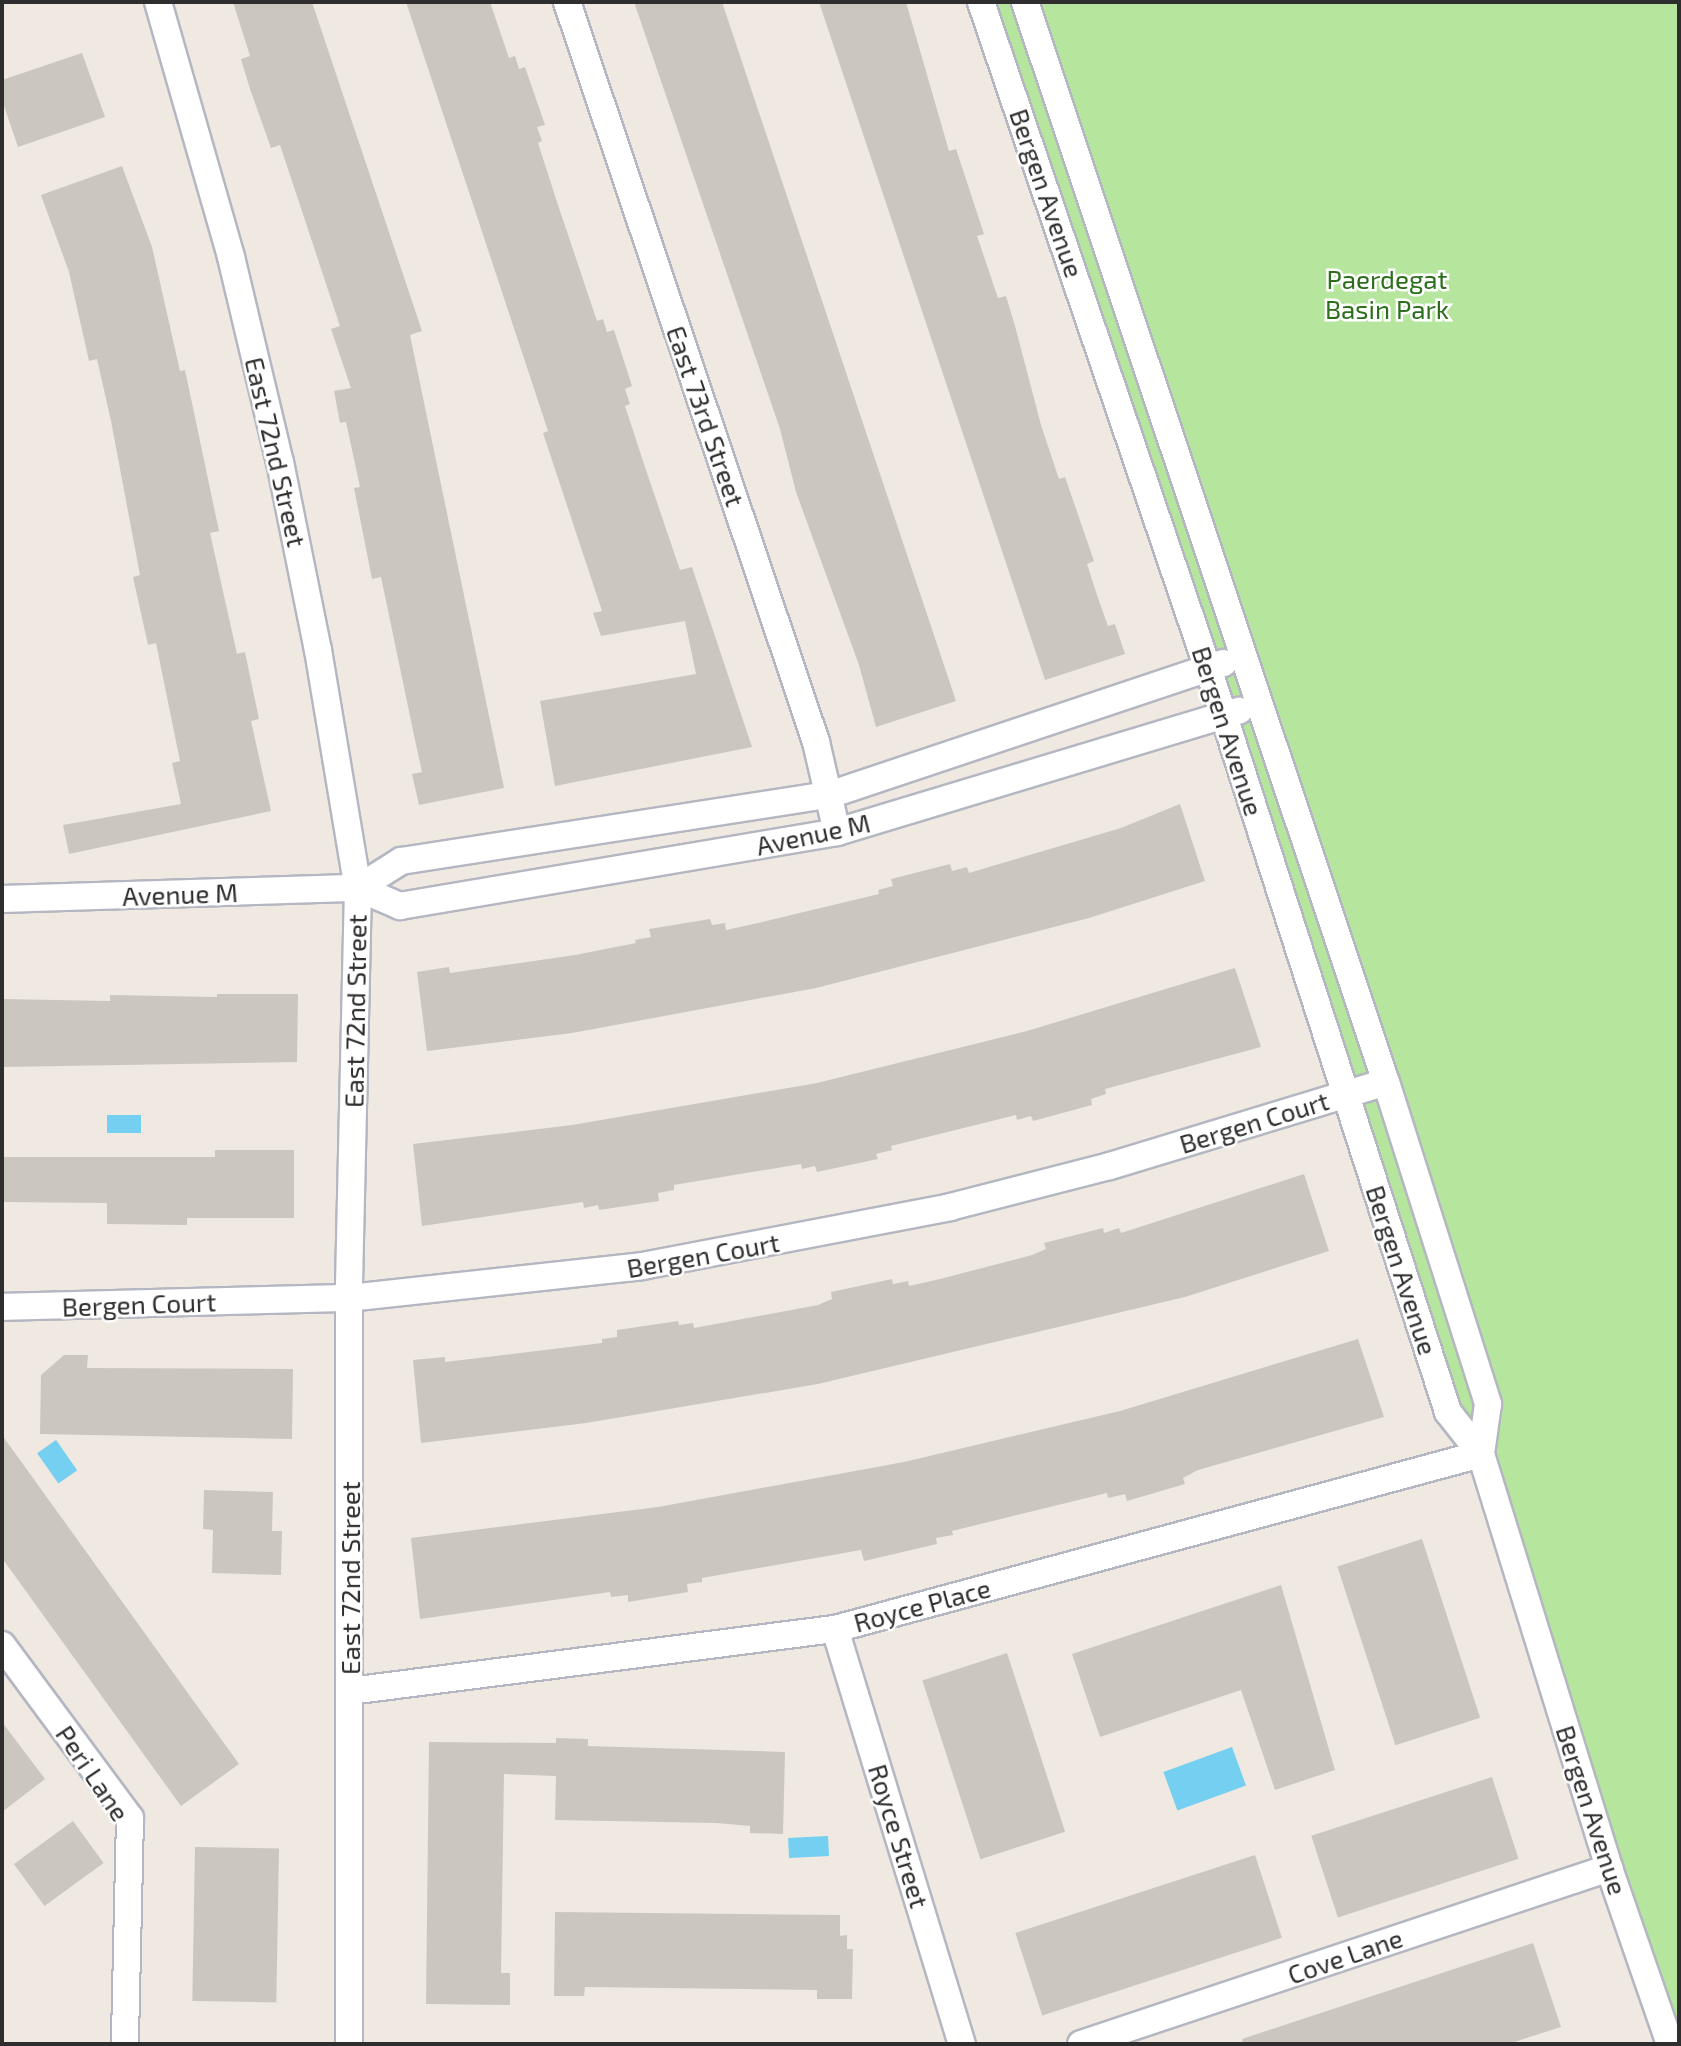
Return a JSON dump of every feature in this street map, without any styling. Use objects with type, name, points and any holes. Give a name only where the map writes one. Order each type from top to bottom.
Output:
[{"type":"street","name":"East 72nd Street","points":[[158,2],[231,257],[280,462],[318,650],[358,888],[349,1298],[349,2044]]},
{"type":"street","name":"East 73rd Street","points":[[567,2],[816,742],[837,832]]},
{"type":"street","name":"Bergen Avenue","points":[[981,2],[1224,716],[1448,1412],[1481,1454],[1609,1868],[1670,2044]]},
{"type":"street","name":"Bergen Avenue","points":[[1026,2],[1386,1082],[1488,1404],[1481,1454]]},
{"type":"street","name":"Avenue M","points":[[358,888],[401,860],[829,795],[1243,656]]},
{"type":"street","name":"Avenue M","points":[[2,899],[358,888],[400,906],[837,832],[1259,705]]},
{"type":"street","name":"Bergen Court","points":[[2,1307],[349,1298],[642,1266],[814,1236],[1110,1166],[1386,1082]]},
{"type":"street","name":"Royce Place","points":[[351,1691],[835,1629],[1481,1454]]},
{"type":"street","name":"Royce Street","points":[[835,1629],[962,2044]]},
{"type":"street","name":"Peri Lane","points":[[2,1645],[130,1818],[125,2044]]},
{"type":"street","name":"Cove Lane","points":[[1082,2044],[1609,1868]]},
{"type":"green space","name":"Paerdegat Basin Park","points":[[981,2],[1679,2],[1679,2044],[1668,2044]]},
{"type":"water","points":[[107,1115],[141,1115],[141,1133],[107,1133]]},
{"type":"water","points":[[56,1440],[77,1470],[58,1484],[37,1453]]},
{"type":"water","points":[[1232,1747],[1246,1786],[1177,1810],[1163,1772]]},
{"type":"water","points":[[828,1836],[829,1856],[789,1858],[788,1838]]},
{"type":"building","points":[[233,2],[312,2],[422,331],[410,335],[504,788],[419,805],[412,774],[422,772],[381,577],[372,579],[354,488],[360,487],[346,422],[340,423],[334,391],[351,388],[331,329],[340,326],[280,145],[271,148],[250,89],[241,59],[250,56]]},
{"type":"building","points":[[406,2],[490,2],[509,58],[515,56],[519,69],[525,67],[545,125],[537,127],[542,141],[538,143],[557,202],[597,321],[603,319],[607,332],[614,330],[632,386],[625,389],[630,404],[625,406],[645,467],[680,570],[692,567],[752,747],[555,786],[540,701],[696,674],[685,621],[601,636],[593,613],[602,611],[543,433],[548,431]]},
{"type":"building","points":[[634,2],[722,2],[956,701],[876,727],[859,665],[796,492],[780,429]]},
{"type":"building","points":[[819,2],[906,2],[949,151],[956,149],[984,234],[977,236],[998,298],[1006,296],[1041,425],[1059,479],[1065,477],[1094,561],[1087,564],[1097,595],[1108,626],[1115,624],[1125,654],[1045,680]]},
{"type":"building","points":[[82,53],[105,117],[18,147],[2,100],[2,80]]},
{"type":"building","points":[[122,166],[152,247],[180,371],[185,370],[219,531],[210,533],[237,654],[245,652],[259,719],[251,721],[271,811],[69,854],[63,825],[181,804],[172,763],[180,761],[156,643],[148,645],[133,577],[140,575],[97,359],[89,361],[69,272],[41,195]]},
{"type":"building","points":[[1180,804],[1205,881],[1089,918],[816,988],[572,1033],[427,1051],[417,972],[449,967],[450,973],[575,955],[636,943],[635,940],[651,937],[649,929],[710,919],[712,925],[725,923],[726,930],[758,923],[879,894],[878,890],[893,886],[891,879],[950,864],[952,871],[967,867],[969,873],[1121,828]]},
{"type":"building","points":[[1235,968],[1261,1047],[1105,1089],[1106,1094],[1091,1099],[1092,1105],[1033,1121],[1031,1116],[1017,1120],[1016,1115],[891,1146],[892,1150],[876,1154],[878,1159],[817,1172],[815,1166],[802,1169],[801,1164],[674,1185],[674,1190],[658,1193],[659,1201],[599,1210],[598,1205],[584,1208],[583,1202],[422,1226],[413,1144],[572,1125],[817,1083],[1027,1031]]},
{"type":"building","points":[[217,994],[298,994],[297,1062],[2,1067],[2,999],[110,1001],[110,995],[217,997]]},
{"type":"building","points":[[215,1150],[294,1150],[294,1218],[187,1218],[187,1225],[107,1224],[107,1203],[2,1202],[2,1157],[215,1157]]},
{"type":"building","points":[[1304,1174],[1329,1251],[1185,1297],[818,1384],[586,1423],[421,1443],[413,1360],[445,1357],[445,1362],[602,1343],[602,1339],[617,1337],[617,1330],[678,1321],[679,1325],[693,1323],[694,1328],[818,1305],[832,1299],[831,1292],[892,1279],[893,1284],[908,1281],[909,1286],[1032,1255],[1046,1249],[1044,1243],[1103,1228],[1104,1233],[1119,1228],[1121,1233]]},
{"type":"building","points":[[1358,1339],[1384,1417],[1198,1470],[1183,1478],[1185,1484],[1127,1501],[1125,1494],[1108,1498],[1107,1493],[952,1531],[953,1535],[936,1538],[937,1544],[864,1561],[861,1550],[702,1578],[702,1582],[687,1584],[688,1592],[628,1602],[628,1595],[611,1597],[610,1592],[420,1619],[411,1538],[658,1507],[904,1462],[1120,1411]]},
{"type":"building","points":[[64,1355],[88,1355],[87,1368],[293,1369],[292,1439],[40,1434],[41,1375]]},
{"type":"building","points":[[2,1435],[239,1764],[181,1806],[2,1558]]},
{"type":"building","points":[[204,1490],[273,1492],[272,1531],[282,1531],[281,1575],[212,1573],[213,1530],[203,1529]]},
{"type":"building","points":[[1422,1539],[1480,1718],[1395,1745],[1337,1567]]},
{"type":"building","points":[[1281,1585],[1335,1770],[1275,1790],[1241,1690],[1100,1737],[1072,1654]]},
{"type":"building","points":[[1007,1653],[1065,1832],[980,1859],[922,1681]]},
{"type":"building","points":[[2,1722],[45,1779],[2,1812]]},
{"type":"building","points":[[556,1738],[588,1739],[588,1746],[785,1752],[783,1834],[750,1833],[750,1826],[717,1823],[555,1820],[556,1776],[504,1774],[501,1973],[510,1973],[510,2005],[426,2004],[429,1742],[556,1743]]},
{"type":"building","points":[[1492,1777],[1519,1859],[1338,1918],[1311,1836]]},
{"type":"building","points":[[73,1821],[104,1863],[45,1906],[14,1864]]},
{"type":"building","points":[[195,1847],[279,1848],[276,2002],[192,2001]]},
{"type":"building","points":[[1255,1855],[1282,1938],[1042,2016],[1015,1933]]},
{"type":"building","points":[[555,1912],[840,1915],[840,1936],[847,1935],[847,1949],[853,1949],[852,1999],[817,1999],[817,1990],[585,1987],[584,1996],[554,1996]]},
{"type":"building","points":[[1533,1943],[1561,2027],[1508,2044],[1243,2044],[1242,2039]]}]
